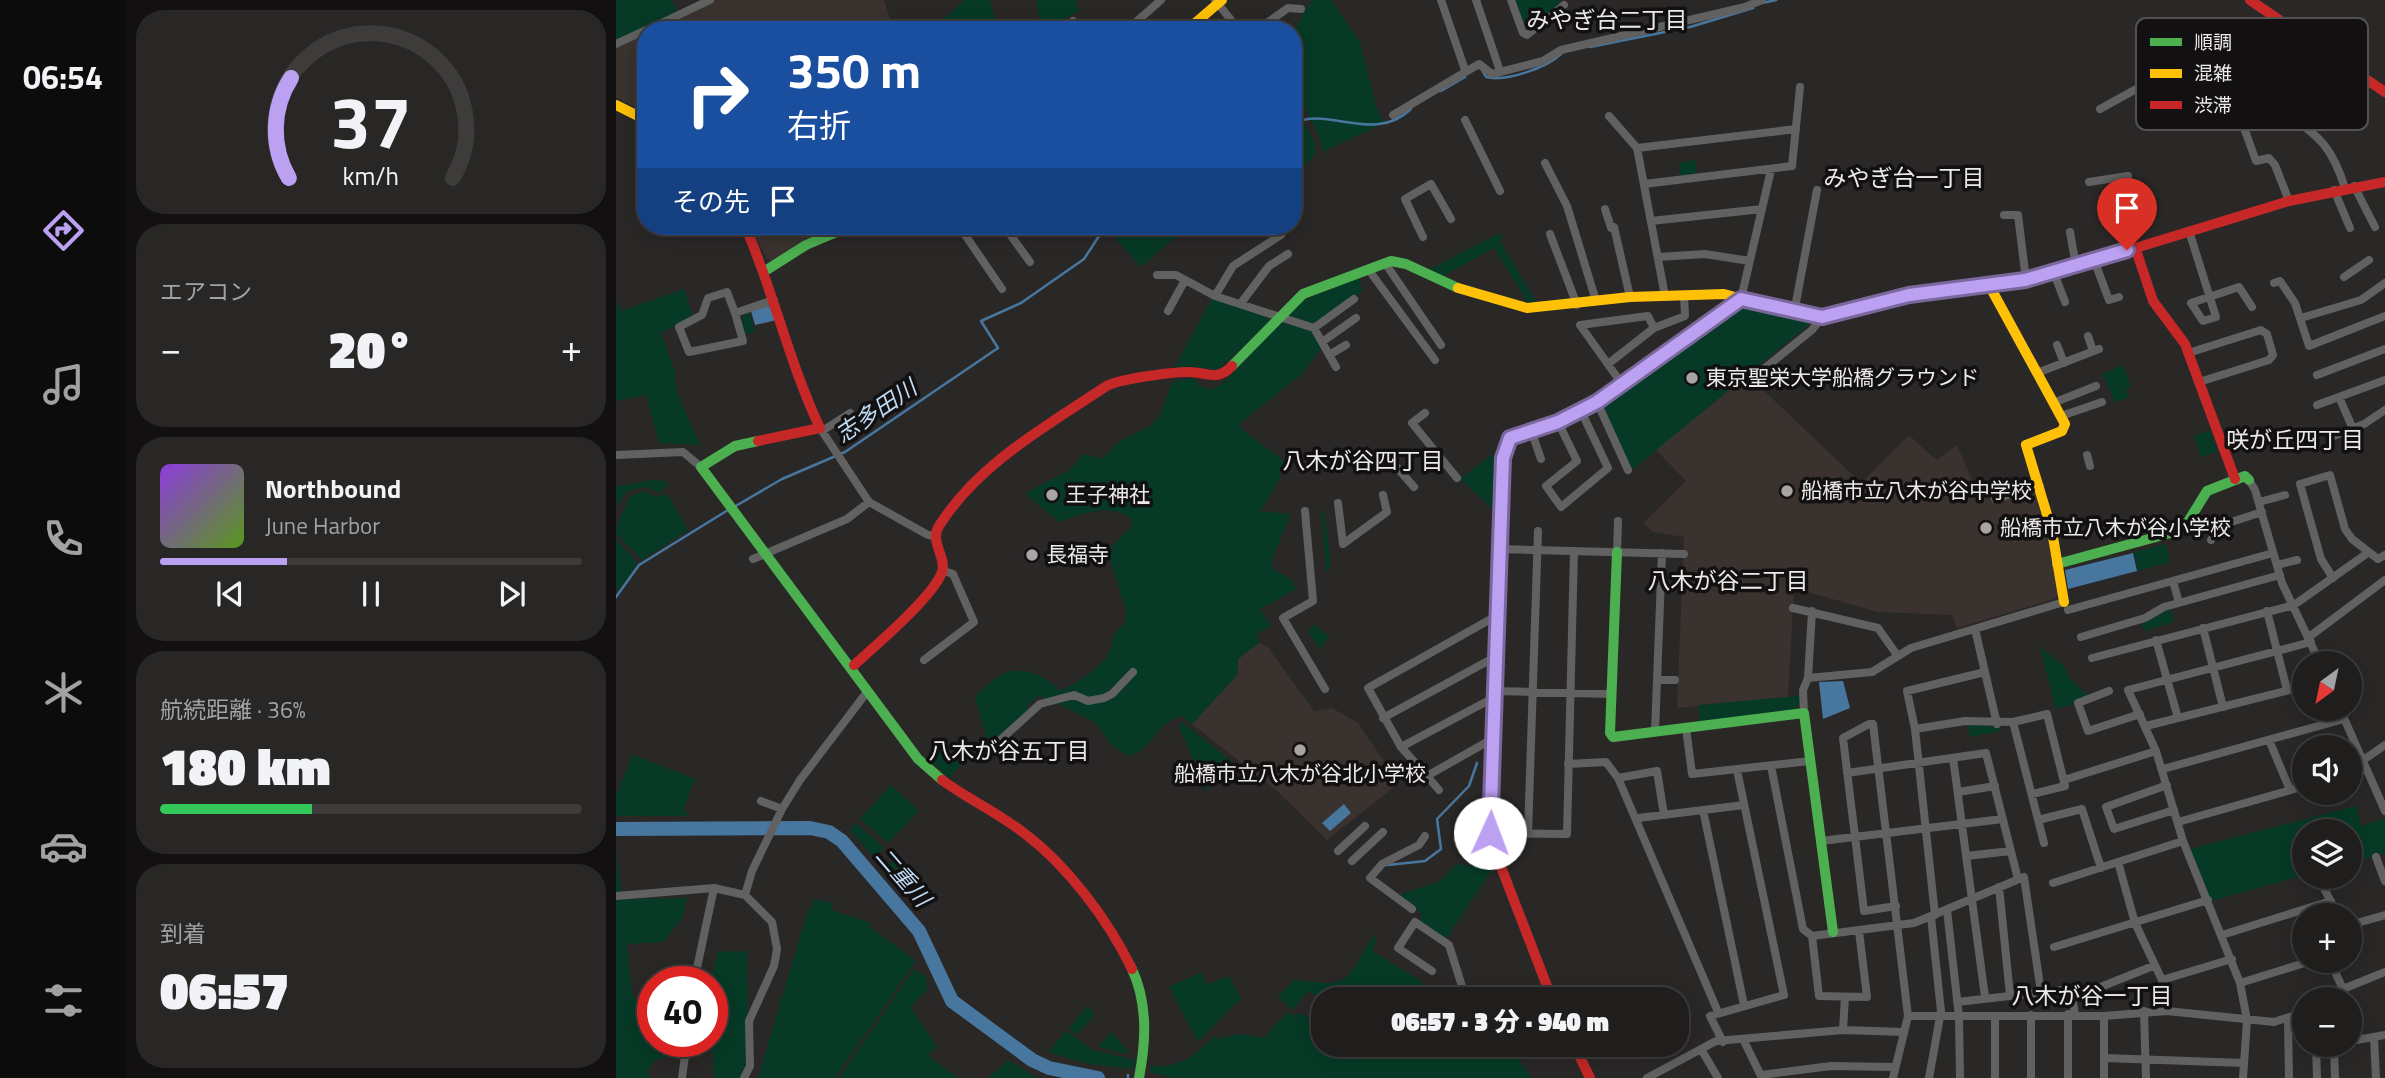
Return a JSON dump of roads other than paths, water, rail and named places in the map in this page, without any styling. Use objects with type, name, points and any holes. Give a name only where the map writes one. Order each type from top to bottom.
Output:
[{"type":"street","points":[[666,21],[710,0]]},
{"type":"street","points":[[1137,21],[1161,0]]},
{"type":"street","points":[[1441,0],[1465,70]]},
{"type":"street","points":[[1476,0],[1500,71]]},
{"type":"street","points":[[1511,0],[1523,33],[1527,35],[1564,5]]},
{"type":"street","points":[[2250,0],[2276,18]]},
{"type":"street","points":[[1197,21],[1218,1],[1233,21]]},
{"type":"street","points":[[1393,115],[1460,78],[1465,70],[1479,64],[1492,74],[1543,61],[1561,50],[1755,1]]},
{"type":"street","points":[[1269,21],[1288,8],[1301,9]]},
{"type":"street","points":[[616,44],[637,35]]},
{"type":"street","points":[[2368,80],[2385,92]]},
{"type":"street","points":[[1643,184],[1792,166],[1800,87]]},
{"type":"street","points":[[2100,109],[2136,90]]},
{"type":"street","points":[[616,105],[637,116]]},
{"type":"street","points":[[1609,116],[1637,148],[1665,296]]},
{"type":"street","points":[[1465,120],[1500,191]]},
{"type":"street","points":[[1637,148],[1796,129]]},
{"type":"street","points":[[2245,130],[2256,161],[2269,158],[2275,164],[2289,201]]},
{"type":"street","points":[[2309,130],[2325,142],[2336,160],[2344,188],[2350,228]]},
{"type":"street","points":[[1545,163],[1567,206],[1596,302]]},
{"type":"street","points":[[1547,987],[1495,853],[1490,833],[1505,447],[1510,438],[1558,422],[1597,402],[1741,299],[1771,170]]},
{"type":"street","points":[[2090,182],[2128,176]]},
{"type":"street","points":[[944,571],[936,536],[943,520],[982,472],[1101,389],[1118,383],[1189,372],[1219,377],[1310,290],[1385,263],[1406,264],[1459,288],[1518,306],[1543,309],[1630,297],[1724,294],[1794,313],[1822,317],[1909,295],[2025,280],[2054,273],[2289,201],[2385,181]]},
{"type":"street","points":[[1423,237],[1405,199],[1432,184],[1451,219]]},
{"type":"street","points":[[2344,188],[2375,227]]},
{"type":"street","points":[[1794,313],[1817,190]]},
{"type":"street","points":[[2105,200],[2134,195]]},
{"type":"street","points":[[1605,209],[1611,228],[1614,226],[1630,297]]},
{"type":"street","points":[[1651,221],[1762,209]]},
{"type":"street","points":[[2004,215],[2018,215],[2025,280]]},
{"type":"street","points":[[2189,231],[2211,296],[2239,287],[2252,307]]},
{"type":"street","points":[[2070,232],[2076,265]]},
{"type":"street","points":[[1550,234],[1577,305]]},
{"type":"street","points":[[749,235],[765,271],[805,396],[821,430],[869,502],[928,535],[936,536]]},
{"type":"street","points":[[765,271],[806,245],[830,235]]},
{"type":"street","points":[[969,235],[1002,289]]},
{"type":"street","points":[[1010,235],[1030,262]]},
{"type":"street","points":[[1215,296],[1233,266],[1281,235]]},
{"type":"street","points":[[2135,247],[2153,300],[2188,353],[2235,479]]},
{"type":"street","points":[[1241,303],[1269,266],[1288,254]]},
{"type":"street","points":[[1658,257],[1705,254],[1750,261]]},
{"type":"street","points":[[2094,260],[2109,300],[2119,297]]},
{"type":"street","points":[[2344,277],[2369,260]]},
{"type":"street","points":[[1385,263],[1441,345]]},
{"type":"street","points":[[1368,269],[1435,360]]},
{"type":"street","points":[[2054,273],[2065,302]]},
{"type":"street","points":[[1157,275],[1171,274],[1215,296],[1314,328],[1336,367]]},
{"type":"street","points":[[1168,311],[1185,280]]},
{"type":"street","points":[[2274,283],[2280,281],[2301,318],[2309,346],[2385,316]]},
{"type":"street","points":[[2301,318],[2361,300],[2385,283]]},
{"type":"street","points":[[1989,285],[2065,426],[2026,445],[2040,486],[2066,606]]},
{"type":"street","points":[[727,292],[735,313],[743,341],[689,352],[680,327],[702,315],[708,298],[727,292]]},
{"type":"street","points":[[1608,364],[1654,328],[1685,316],[1684,296]]},
{"type":"street","points":[[1314,328],[1354,299]]},
{"type":"street","points":[[735,313],[774,300]]},
{"type":"street","points":[[1622,384],[1580,325],[1648,316],[1654,328]]},
{"type":"street","points":[[1755,376],[1812,330],[1822,317]]},
{"type":"street","points":[[1322,342],[1356,318]]},
{"type":"street","points":[[2188,353],[2261,330],[2267,334],[2273,355],[2269,360],[2199,382]]},
{"type":"street","points":[[2037,373],[2096,350],[2088,336]]},
{"type":"street","points":[[1329,355],[1346,345]]},
{"type":"street","points":[[2057,345],[2064,363]]},
{"type":"street","points":[[2317,375],[2385,349]]},
{"type":"street","points":[[2317,405],[2385,380]]},
{"type":"street","points":[[2053,403],[2095,386]]},
{"type":"street","points":[[2339,397],[2353,429]]},
{"type":"street","points":[[1597,402],[1628,470]]},
{"type":"street","points":[[2061,416],[2102,402]]},
{"type":"street","points":[[2331,437],[2353,429],[2385,410]]},
{"type":"street","points":[[1558,422],[1577,461],[1546,486],[1561,508],[1608,468],[1581,411]]},
{"type":"street","points":[[1426,412],[1412,423],[1457,478]]},
{"type":"street","points":[[701,467],[735,446],[821,430],[850,413]]},
{"type":"street","points":[[1531,430],[1541,459]]},
{"type":"street","points":[[616,455],[683,452],[701,467],[852,666],[867,692],[908,748],[930,772],[964,798],[1033,840],[1114,933],[1134,970],[1143,1003],[1146,1047],[1140,1076]]},
{"type":"street","points":[[1386,455],[1414,487]]},
{"type":"street","points":[[2087,455],[2090,466]]},
{"type":"street","points":[[2333,578],[2321,559],[2300,484],[2330,475],[2345,529],[2378,559],[2385,555]]},
{"type":"street","points":[[2057,564],[2178,531],[2185,527],[2207,491],[2245,476],[2259,502],[2280,575],[2315,651]]},
{"type":"street","points":[[1995,499],[2040,486]]},
{"type":"street","points":[[1338,503],[1343,544],[1387,512],[1382,495]]},
{"type":"street","points":[[2259,502],[2285,495]]},
{"type":"street","points":[[753,559],[847,519],[869,502]]},
{"type":"street","points":[[1305,511],[1313,601],[1283,618],[1325,689]]},
{"type":"street","points":[[2211,540],[2219,526],[2262,512]]},
{"type":"street","points":[[1618,521],[1610,733],[1613,737],[1804,713]]},
{"type":"street","points":[[1528,834],[1538,531]]},
{"type":"street","points":[[1500,549],[1684,554]]},
{"type":"street","points":[[1490,833],[1567,834],[1574,551]]},
{"type":"street","points":[[2092,659],[2294,605],[2369,552]]},
{"type":"street","points":[[1808,678],[1864,674],[1897,655],[1975,629],[2173,581],[2273,553]]},
{"type":"street","points":[[1655,731],[1662,554]]},
{"type":"street","points":[[2277,565],[2297,560]]},
{"type":"street","points":[[924,660],[974,622],[953,574],[944,571]]},
{"type":"street","points":[[852,666],[905,619],[944,571]]},
{"type":"street","points":[[2081,637],[2179,603],[2280,575]]},
{"type":"street","points":[[2243,1078],[2246,1020],[2240,983],[2183,841],[2157,751],[2128,690],[2310,640],[2385,580]]},
{"type":"street","points":[[2173,581],[2179,603]]},
{"type":"street","points":[[1793,608],[1878,628],[1897,655]]},
{"type":"street","points":[[1812,611],[1804,713],[1833,932]]},
{"type":"street","points":[[2267,611],[2287,690]]},
{"type":"street","points":[[1439,790],[1401,747],[1368,688],[1498,615]]},
{"type":"street","points":[[2203,628],[2223,706]]},
{"type":"street","points":[[1975,629],[1997,724]]},
{"type":"street","points":[[2156,640],[2178,718]]},
{"type":"street","points":[[1383,718],[1497,656]]},
{"type":"street","points":[[986,753],[1040,704],[1074,695],[1088,701],[1104,698],[1112,694],[1133,672]]},
{"type":"street","points":[[1929,1078],[1939,1017],[1933,916],[1915,729],[1907,691],[1985,672]]},
{"type":"street","points":[[1657,680],[1675,680]]},
{"type":"street","points":[[2146,726],[2292,689]]},
{"type":"street","points":[[2109,691],[2078,703],[2088,731],[2140,714]]},
{"type":"street","points":[[745,895],[769,834],[800,779],[867,692]]},
{"type":"street","points":[[1401,747],[1495,694],[1612,694]]},
{"type":"street","points":[[1915,729],[1965,721],[2013,723],[2047,714],[2065,786],[2032,794]]},
{"type":"street","points":[[2163,769],[2337,721]]},
{"type":"street","points":[[2345,721],[2385,811]]},
{"type":"street","points":[[2013,723],[2044,843]]},
{"type":"street","points":[[1893,1078],[1908,1016],[1899,926],[1873,724],[1869,724],[1843,738],[1864,911],[1896,906]]},
{"type":"street","points":[[1686,728],[1692,774],[1810,761]]},
{"type":"street","points":[[1427,776],[1494,738]]},
{"type":"street","points":[[2178,822],[2290,790],[2269,740]]},
{"type":"street","points":[[2364,765],[2385,745]]},
{"type":"street","points":[[2064,780],[2157,751]]},
{"type":"street","points":[[1847,773],[1986,752],[2018,879]]},
{"type":"street","points":[[1953,758],[1985,997]]},
{"type":"street","points":[[1568,764],[1606,762],[1618,778],[1718,1012]]},
{"type":"street","points":[[1771,766],[1803,929],[1812,936],[1819,996],[1867,997],[1859,931]]},
{"type":"street","points":[[1723,1042],[1710,1016],[1784,995],[1737,770]]},
{"type":"street","points":[[1618,778],[1657,771],[1664,815]]},
{"type":"street","points":[[2167,785],[2106,807],[2114,829],[2174,810]]},
{"type":"street","points":[[1958,792],[1995,786]]},
{"type":"street","points":[[761,801],[782,809]]},
{"type":"street","points":[[1637,818],[1744,804]]},
{"type":"street","points":[[2038,820],[2082,809],[2101,868]]},
{"type":"street","points":[[1703,810],[1744,1006]]},
{"type":"street","points":[[1821,841],[2003,819]]},
{"type":"street","points":[[1338,851],[1365,826]]},
{"type":"street","points":[[1352,861],[1383,832]]},
{"type":"street","points":[[1412,909],[1370,878],[1382,864],[1419,845],[1425,836]]},
{"type":"street","points":[[2053,884],[2183,841]]},
{"type":"street","points":[[1966,856],[2011,851]]},
{"type":"street","points":[[1470,852],[1495,853]]},
{"type":"street","points":[[2376,857],[2385,881]]},
{"type":"street","points":[[2118,862],[2134,923],[2162,980],[2166,1011]]},
{"type":"street","points":[[1812,936],[1899,926],[1933,916],[2024,877],[2041,992]]},
{"type":"street","points":[[1999,887],[2010,995]]},
{"type":"street","points":[[697,966],[714,888]]},
{"type":"street","points":[[616,896],[714,888],[745,895],[772,922],[776,949],[771,978],[749,1021],[750,1066],[744,1078]]},
{"type":"street","points":[[2222,935],[2331,901],[2324,889]]},
{"type":"street","points":[[2054,947],[2208,900]]},
{"type":"street","points":[[1947,910],[1959,1017],[1960,1078]]},
{"type":"street","points":[[2362,922],[2385,915]]},
{"type":"street","points":[[1432,971],[1398,948],[1415,922],[1449,945],[1462,987]]},
{"type":"street","points":[[2162,980],[2232,959]]},
{"type":"street","points":[[2098,988],[2153,966]]},
{"type":"street","points":[[2240,983],[2292,967]]},
{"type":"street","points":[[2348,987],[2385,972]]},
{"type":"street","points":[[1957,1002],[2071,989],[2068,1078]]},
{"type":"street","points":[[1843,1030],[1845,997]]},
{"type":"street","points":[[2144,1011],[2146,1078]]},
{"type":"street","points":[[1908,1016],[2104,1016],[2166,1011],[2236,1016],[2246,1020],[2292,1018]]},
{"type":"street","points":[[2031,1015],[2031,1078]]},
{"type":"street","points":[[1995,1016],[1995,1078]]},
{"type":"street","points":[[2104,1016],[2104,1078]]},
{"type":"street","points":[[2288,1020],[2289,1078]]},
{"type":"street","points":[[1647,1078],[1716,1041],[1744,1041],[1843,1030],[1904,1032]]},
{"type":"street","points":[[2362,1039],[2385,1035]]},
{"type":"street","points":[[2374,1037],[2376,1078]]},
{"type":"street","points":[[1744,1041],[1762,1076],[1831,1066],[1895,1067]]},
{"type":"street","points":[[1701,1049],[1717,1078]]},
{"type":"street","points":[[682,1078],[685,1057]]},
{"type":"street","points":[[1580,1057],[1590,1078]]},
{"type":"street","points":[[2316,1057],[2317,1078]]},
{"type":"street","points":[[2334,1057],[2335,1078]]},
{"type":"street","points":[[2104,1058],[2244,1063]]},
{"type":"water","points":[[768,306],[774,309],[777,320],[755,325],[751,311]]},
{"type":"water","points":[[2133,553],[2137,571],[2068,589],[2065,570]]},
{"type":"water","points":[[1843,681],[1850,708],[1823,719],[1819,682]]},
{"type":"water","points":[[1344,804],[1351,813],[1330,831],[1322,823]]},
{"type":"waterway","name":"志多田川","points":[[1762,3],[1776,0]]},
{"type":"waterway","name":"志多田川","points":[[1590,47],[1690,27],[1753,8]]},
{"type":"waterway","name":"志多田川","points":[[1482,70],[1486,77],[1515,76],[1546,64],[1561,54]]},
{"type":"waterway","name":"志多田川","points":[[1441,91],[1465,77]]},
{"type":"waterway","name":"志多田川","points":[[1302,121],[1320,119],[1366,125],[1381,124],[1396,119],[1411,109]]},
{"type":"waterway","name":"志多田川","points":[[734,507],[782,479],[845,452],[998,348],[981,321],[1021,303],[1084,259],[1100,235]]},
{"type":"waterway","name":"志多田川","points":[[616,597],[639,565],[728,510]]},
{"type":"waterway","points":[[1388,865],[1425,861],[1441,849],[1437,819],[1469,786],[1477,763]]},
{"type":"waterway","name":"二重川","points":[[616,829],[810,828],[829,832],[842,841],[919,931],[952,1001],[1032,1060],[1049,1068],[1098,1078]]},
{"type":"place","name":"東京聖栄大学船橋グラウンド","points":[[1692,378]]},
{"type":"place","name":"船橋市立八木が谷中学校","points":[[1787,491]]},
{"type":"place","name":"王子神社","points":[[1052,495]]},
{"type":"place","name":"船橋市立八木が谷小学校","points":[[1986,528]]},
{"type":"place","name":"長福寺","points":[[1032,555]]},
{"type":"place","name":"船橋市立八木が谷北小学校","points":[[1300,750]]},
{"type":"district","name":"みやぎ台二丁目","points":[[1607,20]]},
{"type":"district","name":"みやぎ台一丁目","points":[[1904,178]]},
{"type":"district","name":"咲が丘四丁目","points":[[2295,440]]},
{"type":"district","name":"八木が谷四丁目","points":[[1363,461]]},
{"type":"district","name":"八木が谷二丁目","points":[[1728,581]]},
{"type":"district","name":"八木が谷五丁目","points":[[1009,751]]},
{"type":"district","name":"八木が谷一丁目","points":[[2092,996]]}]
